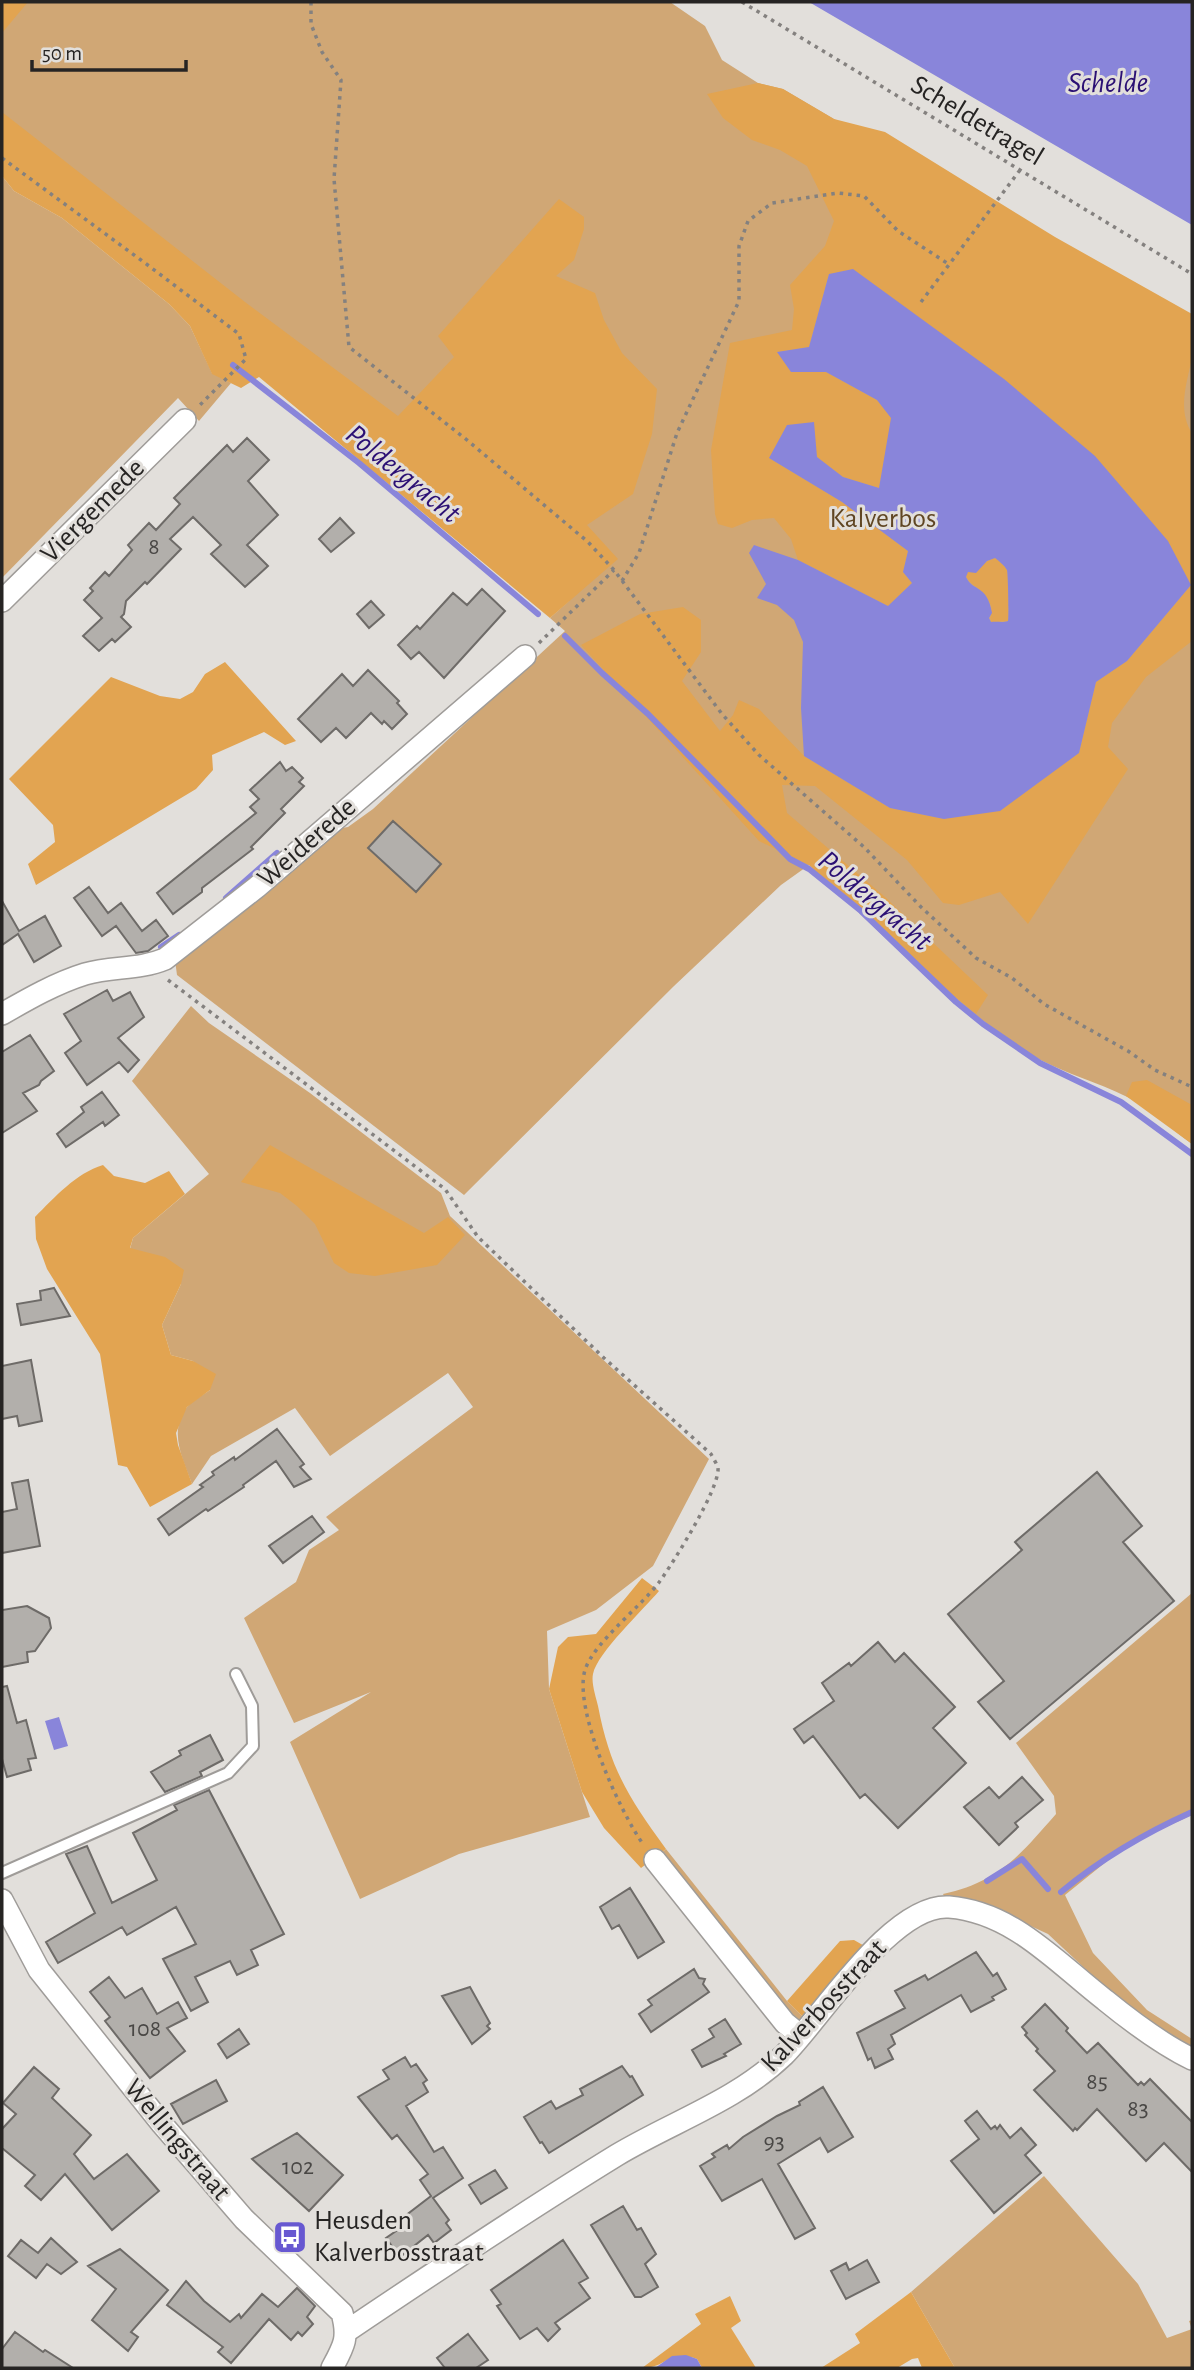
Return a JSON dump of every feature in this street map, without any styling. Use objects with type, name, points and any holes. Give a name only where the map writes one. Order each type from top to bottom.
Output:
[{"type":"street","name":"Viergemede","points":[[2,601],[185,420]]},
{"type":"street","name":"Weiderede","points":[[2,1014],[42,992],[86,974],[149,966],[164,958],[257,887],[525,656]]},
{"type":"street","points":[[655,1860],[785,2023],[801,2036]]},
{"type":"street","name":"Wellingstraat","points":[[2,1900],[39,1970],[162,2124],[237,2211],[342,2313],[347,2331]]},
{"type":"street","name":"Kalverbosstraat","points":[[347,2331],[490,2235],[610,2160],[732,2096],[759,2077],[801,2036],[882,1941],[906,1922],[926,1911],[947,1907],[982,1913],[1015,1928],[1105,2001],[1192,2059]]},
{"type":"street","points":[[331,2368],[347,2331]]},
{"type":"lane","points":[[2,1874],[228,1773],[253,1746],[253,1706],[236,1674]]},
{"type":"path","points":[[312,2],[311,24],[322,52],[341,80],[334,179],[348,347],[478,448],[588,542],[614,570],[722,714],[759,755],[866,848],[921,907],[976,958],[1012,978],[1044,1004],[1128,1051],[1155,1070],[1192,1087]]},
{"type":"path","name":"Scheldetragel","points":[[742,2],[1192,274]]},
{"type":"path","points":[[2,158],[239,334],[246,359],[185,420]]},
{"type":"path","points":[[921,302],[1020,170]]},
{"type":"path","points":[[622,581],[639,553],[677,433],[739,300],[739,246],[748,221],[772,203],[838,193],[864,196],[898,230],[950,265]]},
{"type":"path","points":[[525,656],[614,570]]},
{"type":"path","points":[[149,966],[445,1189],[478,1237],[604,1358],[711,1454],[718,1469],[703,1511],[660,1581],[601,1643],[584,1671],[585,1706],[607,1776],[631,1826],[655,1860]]},
{"type":"green space","name":"Kalverbos","points":[[13,2],[670,2],[705,26],[722,60],[758,83],[783,89],[834,119],[1192,343],[1192,1144],[1132,1099],[1046,1063],[993,1029],[912,961],[809,865],[781,885],[674,986],[464,1195],[177,975],[175,960],[336,829],[348,827],[373,809],[565,631],[550,618],[569,601],[2,138],[2,16]]},
{"type":"green space","points":[[2,176],[14,191],[62,218],[169,304],[190,326],[212,373],[231,383],[199,421],[178,398],[2,578]]},
{"type":"green space","points":[[191,1006],[209,1023],[310,1093],[441,1193],[450,1216],[709,1459],[653,1566],[596,1610],[547,1631],[549,1689],[590,1817],[459,1854],[360,1899],[290,1742],[371,1692],[294,1723],[244,1618],[296,1582],[309,1550],[339,1530],[326,1517],[473,1407],[448,1373],[330,1456],[295,1408],[211,1456],[192,1484],[181,1455],[178,1426],[187,1407],[210,1390],[193,1361],[171,1355],[162,1325],[181,1284],[130,1249],[133,1238],[209,1174],[132,1081]]},
{"type":"green space","points":[[1192,1593],[1192,1815],[1127,1845],[1065,1895],[1093,1953],[1147,2010],[1192,2039],[1192,2051],[1123,2004],[1048,1934],[977,1901],[946,1900],[943,1894],[979,1882],[1007,1865],[1056,1814],[1054,1796],[1016,1743]]},
{"type":"green space","points":[[666,1849],[787,2001],[806,2020],[802,2025],[660,1854]]},
{"type":"green space","points":[[1044,2176],[1138,2284],[1167,2338],[1192,2329],[1192,2368],[955,2368],[911,2292]]},
{"type":"shaded area","points":[[2,2],[28,2],[2,33]]},
{"type":"shaded area","points":[[758,83],[783,89],[834,119],[885,132],[1055,237],[1192,314],[1193,353],[1184,405],[1187,424],[1192,433],[1192,641],[1146,677],[1112,723],[1108,747],[1128,769],[1028,924],[1000,892],[959,905],[943,903],[907,860],[815,786],[782,785],[787,813],[885,897],[988,995],[976,1014],[896,948],[809,865],[759,841],[581,645],[640,614],[683,607],[701,620],[701,652],[682,681],[720,731],[733,715],[739,700],[759,709],[804,756],[890,808],[944,819],[1079,753],[1096,682],[1127,661],[1191,585],[829,274],[809,347],[778,352],[791,372],[826,372],[877,400],[892,418],[879,488],[843,477],[817,457],[769,458],[842,502],[908,551],[903,572],[912,583],[888,606],[798,560],[791,539],[774,518],[752,520],[732,528],[718,524],[711,450],[730,343],[792,330],[794,309],[790,285],[825,246],[834,221],[807,166],[780,150],[752,140],[723,118],[707,94]]},
{"type":"shaded area","points":[[2,112],[245,302],[398,416],[454,357],[438,336],[559,199],[584,217],[584,229],[574,260],[556,276],[595,293],[604,320],[622,353],[657,389],[652,434],[633,494],[587,525],[618,559],[550,618],[259,377],[241,388],[212,374],[190,326],[169,304],[62,218],[14,191],[2,176]]},
{"type":"shaded area","points":[[995,558],[1007,570],[1008,621],[991,622],[988,600],[966,576],[968,572],[976,572],[987,561]]},
{"type":"shaded area","points":[[225,662],[296,741],[285,745],[264,732],[212,755],[213,770],[196,789],[36,885],[28,864],[55,842],[53,825],[9,779],[111,677],[160,696],[180,699],[193,692],[205,674]]},
{"type":"shaded area","points":[[1147,1080],[1192,1105],[1192,1144],[1126,1096],[1132,1082]]},
{"type":"shaded area","points":[[270,1145],[424,1233],[448,1217],[465,1235],[437,1265],[375,1276],[349,1273],[334,1263],[315,1224],[297,1206],[280,1193],[241,1182]]},
{"type":"shaded area","points":[[103,1165],[114,1176],[145,1183],[169,1171],[185,1194],[133,1238],[130,1248],[165,1257],[184,1270],[181,1284],[162,1325],[171,1355],[193,1361],[216,1374],[210,1390],[187,1407],[176,1433],[192,1484],[150,1507],[127,1467],[118,1465],[100,1354],[47,1269],[36,1239],[35,1217],[75,1180]]},
{"type":"shaded area","points":[[642,1578],[659,1591],[622,1631],[596,1665],[593,1674],[603,1728],[615,1765],[631,1798],[666,1849],[641,1868],[604,1828],[582,1792],[549,1689],[558,1647],[568,1637],[596,1634]]},
{"type":"shaded area","points":[[854,1940],[868,1948],[806,2020],[787,2001],[840,1941]]},
{"type":"shaded area","points":[[911,2292],[955,2368],[922,2368],[918,2358],[897,2368],[821,2368],[860,2343],[855,2334]]},
{"type":"shaded area","points":[[730,2296],[741,2321],[731,2328],[756,2368],[702,2368],[697,2359],[679,2356],[642,2368],[701,2324],[695,2314]]},
{"type":"water","name":"Schelde","points":[[809,2],[1192,2],[1192,225]]},
{"type":"water","points":[[853,269],[1004,379],[1095,456],[1168,541],[1191,585],[1127,661],[1096,682],[1079,753],[1000,811],[944,819],[890,808],[804,756],[801,708],[803,642],[794,620],[777,605],[757,598],[766,584],[749,553],[754,545],[798,560],[888,606],[912,583],[903,572],[908,551],[842,502],[769,458],[787,425],[814,422],[817,457],[843,477],[879,488],[891,418],[877,400],[826,372],[791,372],[777,352],[809,347],[829,274]],"holes":[[[995,558],[1007,570],[1008,621],[1004,622],[991,622],[989,618],[992,613],[987,597],[966,577],[968,572],[976,573],[987,561]]]},
{"type":"water","points":[[59,1717],[68,1746],[54,1750],[45,1721]]},
{"type":"water","points":[[686,2355],[697,2359],[702,2368],[655,2368],[672,2356]]},
{"type":"building","points":[[247,438],[269,460],[248,481],[278,515],[247,545],[268,566],[245,587],[211,554],[221,545],[193,517],[170,539],[181,549],[126,601],[121,617],[131,627],[115,642],[112,639],[99,651],[83,636],[102,618],[84,600],[93,591],[90,588],[105,572],[109,576],[132,550],[128,545],[149,523],[156,530],[180,504],[174,498],[227,445],[233,452]]},
{"type":"building","points":[[340,518],[354,533],[331,552],[319,539]]},
{"type":"building","points":[[482,589],[505,611],[444,678],[419,652],[411,659],[398,645],[417,626],[420,629],[453,593],[467,605]]},
{"type":"building","points":[[371,601],[384,615],[369,628],[357,614]]},
{"type":"building","points":[[368,670],[399,701],[397,703],[407,714],[392,729],[371,713],[346,738],[336,728],[321,742],[298,719],[342,674],[353,686]]},
{"type":"building","points":[[280,762],[286,771],[292,767],[303,778],[299,782],[304,786],[281,809],[285,813],[251,847],[253,849],[173,914],[157,893],[256,813],[250,807],[259,799],[250,790]]},
{"type":"building","points":[[393,821],[441,864],[416,892],[368,848]]},
{"type":"building","points":[[89,887],[108,913],[121,903],[142,931],[156,920],[168,936],[148,951],[136,953],[116,926],[102,936],[74,898]]},
{"type":"building","points":[[2,901],[19,931],[45,916],[61,946],[34,962],[18,934],[2,945]]},
{"type":"building","points":[[107,990],[113,1001],[130,992],[144,1017],[118,1038],[139,1060],[128,1072],[119,1062],[87,1085],[65,1053],[81,1041],[64,1014]]},
{"type":"building","points":[[30,1035],[54,1071],[39,1085],[23,1093],[37,1111],[2,1133],[2,1052]]},
{"type":"building","points":[[102,1092],[119,1115],[105,1126],[103,1122],[66,1147],[57,1134],[84,1112],[81,1107]]},
{"type":"building","points":[[54,1288],[70,1316],[21,1325],[17,1304],[41,1300],[40,1291]]},
{"type":"building","points":[[31,1360],[42,1421],[19,1426],[17,1416],[2,1419],[2,1366]]},
{"type":"building","points":[[277,1429],[304,1464],[300,1467],[311,1479],[294,1487],[276,1461],[243,1485],[244,1487],[169,1535],[158,1519],[203,1487],[200,1485],[214,1475],[212,1472],[234,1457],[235,1460]]},
{"type":"building","points":[[1097,1472],[1142,1526],[1123,1542],[1174,1601],[1010,1739],[978,1702],[1004,1681],[948,1614],[1022,1550],[1015,1542]]},
{"type":"building","points":[[28,1480],[40,1546],[2,1553],[2,1512],[17,1509],[12,1483]]},
{"type":"building","points":[[312,1516],[324,1532],[283,1563],[269,1546]]},
{"type":"building","points":[[27,1606],[49,1618],[51,1628],[35,1651],[27,1652],[28,1662],[2,1667],[2,1610]]},
{"type":"building","points":[[878,1642],[895,1662],[904,1653],[955,1707],[933,1728],[966,1763],[898,1828],[865,1794],[860,1798],[813,1736],[804,1743],[794,1729],[834,1701],[822,1683],[849,1663],[851,1666]]},
{"type":"building","points":[[7,1686],[17,1723],[26,1720],[36,1758],[28,1759],[31,1770],[7,1777],[2,1759],[2,1687]]},
{"type":"building","points":[[210,1735],[223,1760],[200,1772],[202,1776],[165,1792],[151,1772],[181,1755],[179,1751]]},
{"type":"building","points":[[1022,1777],[1043,1800],[1015,1823],[1018,1827],[999,1845],[964,1807],[989,1787],[999,1798]]},
{"type":"building","points":[[209,1790],[284,1934],[251,1950],[258,1965],[237,1975],[230,1961],[195,1977],[208,2002],[191,2011],[163,1959],[196,1944],[176,1907],[127,1935],[122,1927],[58,1963],[46,1942],[95,1913],[66,1854],[87,1846],[112,1903],[157,1880],[133,1833],[177,1810],[174,1805]]},
{"type":"building","points":[[630,1888],[664,1942],[638,1958],[619,1925],[612,1929],[600,1907]]},
{"type":"building","points":[[976,1952],[993,1976],[997,1973],[1006,1989],[992,1997],[994,2000],[971,2012],[961,1995],[891,2035],[895,2044],[888,2049],[893,2059],[875,2068],[871,2058],[868,2060],[857,2033],[905,2008],[895,1991],[925,1975],[928,1980]]},
{"type":"building","points":[[694,1969],[699,1978],[705,1979],[703,1984],[709,1992],[651,2032],[639,2014],[652,2005],[648,2000]]},
{"type":"building","points":[[109,1977],[125,1998],[142,1988],[157,2014],[178,2002],[187,2018],[167,2028],[185,2051],[150,2078],[105,2021],[110,2017],[90,1992]]},
{"type":"building","points":[[470,1987],[490,2023],[487,2026],[490,2029],[472,2044],[442,1996]]},
{"type":"building","points":[[1045,2004],[1087,2053],[1098,2043],[1138,2085],[1141,2082],[1144,2085],[1150,2079],[1192,2122],[1192,2172],[1164,2143],[1146,2161],[1097,2109],[1073,2131],[1034,2090],[1055,2071],[1036,2051],[1038,2049],[1025,2035],[1027,2033],[1022,2027]]},
{"type":"building","points":[[725,2019],[741,2044],[724,2054],[726,2056],[702,2067],[692,2050],[714,2037],[709,2029]]},
{"type":"building","points":[[239,2029],[249,2044],[227,2058],[218,2044]]},
{"type":"building","points":[[405,2057],[411,2067],[416,2064],[427,2080],[423,2083],[428,2092],[406,2106],[434,2152],[443,2147],[463,2178],[433,2198],[449,2220],[446,2223],[451,2230],[434,2243],[428,2235],[400,2257],[386,2238],[396,2231],[392,2226],[431,2196],[420,2180],[428,2174],[397,2135],[392,2139],[358,2097],[389,2079],[383,2070]]},
{"type":"building","points":[[622,2066],[630,2077],[632,2076],[643,2095],[549,2153],[524,2117],[551,2101],[556,2109],[583,2095],[580,2089]]},
{"type":"building","points":[[34,2067],[59,2089],[52,2098],[91,2135],[74,2154],[94,2179],[127,2154],[159,2191],[112,2230],[65,2174],[41,2200],[25,2186],[35,2175],[2,2148],[2,2129],[16,2114],[3,2103]]},
{"type":"building","points":[[216,2080],[227,2101],[183,2124],[171,2104]]},
{"type":"building","points":[[823,2087],[853,2137],[828,2152],[820,2138],[778,2164],[815,2228],[795,2239],[762,2179],[722,2201],[700,2166],[715,2157],[712,2154],[727,2145],[729,2149],[743,2137],[800,2105],[799,2102]]},
{"type":"building","points":[[977,2111],[991,2129],[995,2126],[997,2129],[1000,2125],[1010,2138],[1021,2128],[1036,2145],[1025,2155],[1041,2173],[994,2213],[951,2161],[979,2139],[965,2121]]},
{"type":"building","points":[[297,2133],[343,2175],[309,2211],[252,2159]]},
{"type":"building","points":[[495,2170],[507,2188],[481,2204],[469,2185]]},
{"type":"building","points":[[623,2206],[637,2230],[641,2228],[656,2254],[645,2264],[658,2287],[641,2297],[635,2297],[591,2225]]},
{"type":"building","points":[[51,2238],[77,2262],[61,2274],[47,2264],[36,2278],[8,2256],[21,2240],[38,2253]]},
{"type":"building","points":[[563,2240],[588,2278],[579,2283],[590,2298],[555,2323],[560,2329],[548,2341],[537,2328],[520,2339],[497,2306],[501,2304],[491,2290]]},
{"type":"building","points":[[120,2249],[168,2290],[131,2332],[138,2337],[128,2351],[92,2320],[116,2289],[88,2266]]},
{"type":"building","points":[[867,2260],[879,2282],[846,2299],[831,2271],[846,2263],[849,2270]]},
{"type":"building","points":[[186,2281],[204,2301],[230,2322],[239,2314],[241,2318],[262,2294],[278,2307],[297,2288],[315,2306],[307,2317],[313,2324],[302,2336],[298,2332],[291,2340],[269,2319],[231,2363],[218,2352],[223,2347],[167,2305]]},
{"type":"building","points":[[15,2332],[43,2352],[45,2350],[73,2368],[2,2368],[2,2349]]},
{"type":"building","points":[[468,2334],[488,2360],[476,2368],[445,2368],[437,2358]]},
{"type":"waterway","name":"Poldergracht","points":[[233,365],[359,463],[538,614]]},
{"type":"waterway","name":"Poldergracht","points":[[565,636],[648,714],[790,859],[809,869],[861,911],[956,1002],[1040,1063],[1121,1102],[1192,1154]]},
{"type":"waterway","points":[[226,898],[277,853]]},
{"type":"waterway","points":[[161,947],[179,935]]},
{"type":"waterway","points":[[1061,1892],[1124,1847],[1192,1812]]},
{"type":"waterway","points":[[987,1881],[1022,1859],[1048,1889]]},
{"type":"place","name":"Heusden Kalverbosstraat","points":[[290,2237]]}]
